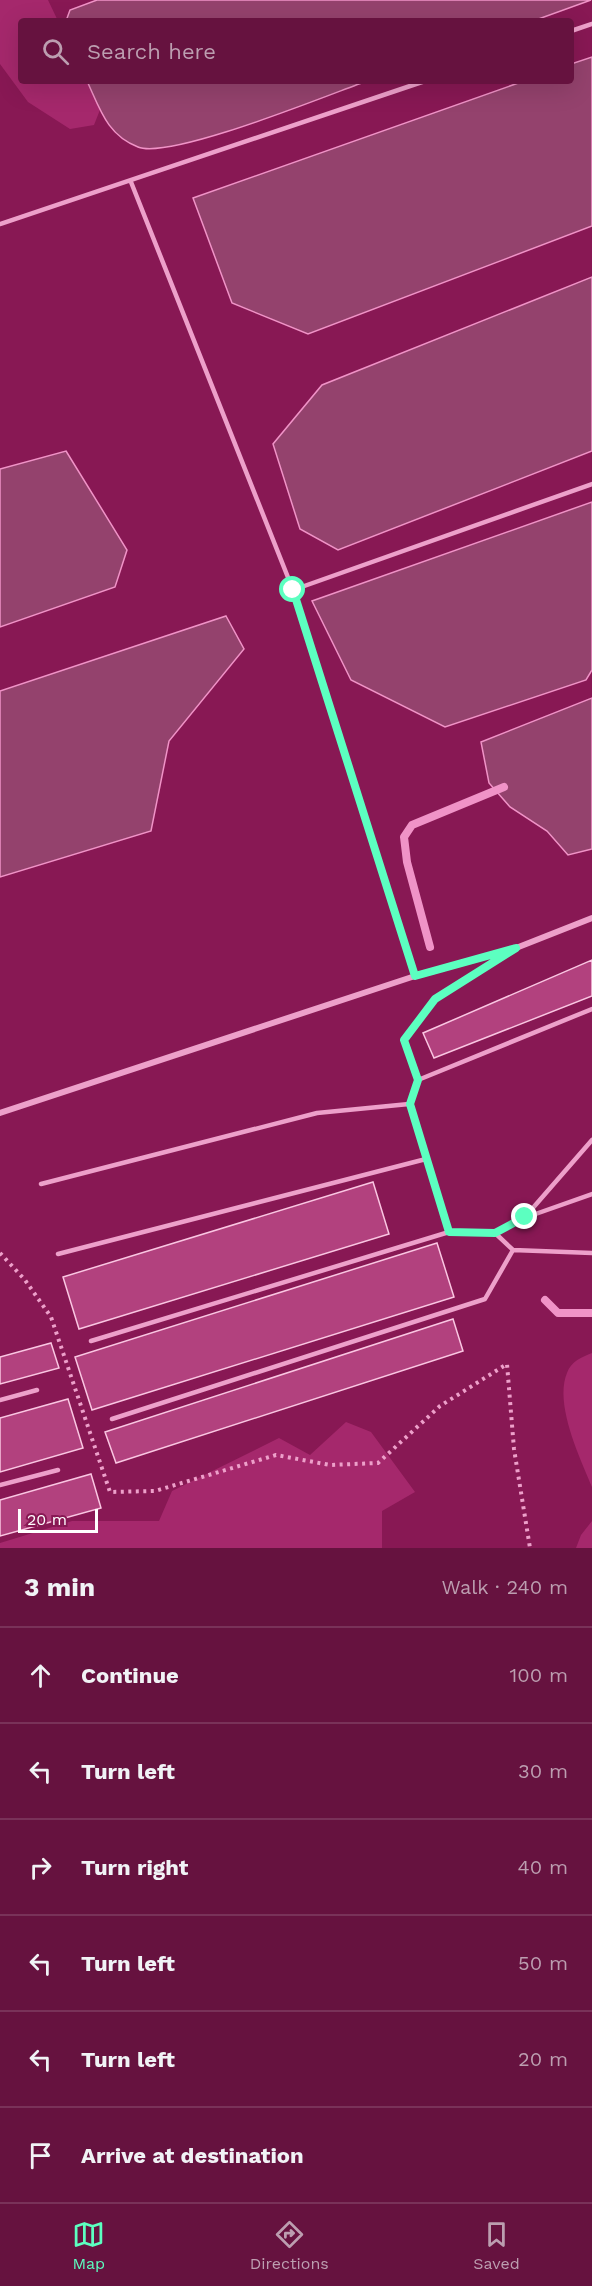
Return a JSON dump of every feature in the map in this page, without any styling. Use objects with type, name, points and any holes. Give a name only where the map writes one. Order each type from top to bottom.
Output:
[{"type":"street","points":[[0,1113],[415,976],[516,948],[592,918]]},
{"type":"lane","points":[[574,30],[592,24]]},
{"type":"lane","points":[[0,224],[131,182],[416,84]]},
{"type":"lane","points":[[131,182],[293,590],[415,976]]},
{"type":"lane","points":[[293,590],[592,484]]},
{"type":"lane","points":[[449,1232],[410,1104],[418,1080],[404,1040],[435,999],[516,948]]},
{"type":"lane","points":[[418,1080],[592,1009]]},
{"type":"lane","points":[[41,1184],[317,1113],[410,1104]]},
{"type":"lane","points":[[525,1217],[592,1140]]},
{"type":"lane","points":[[58,1254],[426,1160]]},
{"type":"lane","points":[[91,1341],[449,1232],[495,1233],[525,1217],[592,1194]]},
{"type":"lane","points":[[495,1233],[513,1250],[592,1253]]},
{"type":"lane","points":[[112,1419],[485,1299],[513,1250]]},
{"type":"lane","points":[[0,1400],[37,1390]]},
{"type":"lane","points":[[0,1485],[58,1470]]},
{"type":"path","points":[[0,1253],[26,1280],[51,1317],[111,1492],[155,1491],[276,1455],[330,1465],[378,1463],[440,1406],[507,1365],[514,1449],[530,1548]]},
{"type":"shaded area","points":[[0,0],[48,0],[57,18],[18,18],[18,84],[106,84],[107,92],[94,125],[70,129],[28,102],[0,64]]},
{"type":"shaded area","points":[[97,0],[591,0],[541,18],[67,18],[70,10]]},
{"type":"shaded area","points":[[592,57],[592,226],[308,334],[232,303],[193,198],[516,84],[574,84],[574,63]]},
{"type":"shaded area","points":[[88,84],[359,84],[214,136],[155,148],[138,147],[127,142],[112,128]]},
{"type":"shaded area","points":[[592,277],[592,451],[338,550],[300,529],[273,444],[322,385]]},
{"type":"shaded area","points":[[66,451],[127,550],[115,587],[0,627],[0,469]]},
{"type":"shaded area","points":[[592,502],[592,670],[586,680],[445,727],[351,680],[312,601]]},
{"type":"shaded area","points":[[226,616],[244,649],[169,741],[151,831],[0,877],[0,691]]},
{"type":"shaded area","points":[[592,698],[592,849],[568,855],[547,831],[510,807],[489,783],[481,742]]},
{"type":"shaded area","points":[[592,1353],[592,1487],[570,1431],[564,1400],[564,1386],[571,1365]]},
{"type":"shaded area","points":[[346,1422],[371,1432],[415,1492],[382,1511],[382,1548],[0,1548],[0,1543],[72,1521],[159,1521],[172,1491],[279,1438],[310,1455]]},
{"type":"shaded area","points":[[592,1521],[592,1548],[576,1548],[581,1535]]},
{"type":"building","points":[[592,960],[592,996],[434,1058],[423,1033]]},
{"type":"building","points":[[373,1182],[389,1234],[79,1329],[63,1277]]},
{"type":"building","points":[[437,1243],[454,1297],[92,1410],[75,1357]]},
{"type":"building","points":[[453,1319],[463,1351],[116,1463],[105,1432]]},
{"type":"building","points":[[51,1343],[59,1368],[0,1384],[0,1357]]},
{"type":"building","points":[[68,1399],[83,1448],[0,1472],[0,1418]]},
{"type":"building","points":[[91,1474],[101,1508],[0,1536],[0,1500]]},
{"type":"waterway","points":[[430,947],[407,862],[404,837],[412,825],[504,787]]},
{"type":"waterway","points":[[545,1300],[558,1313],[592,1313]]},
{"type":"route","points":[[293,590],[415,976],[516,948],[435,999],[404,1040],[418,1080],[410,1104],[449,1232],[495,1233],[525,1217]]}]
